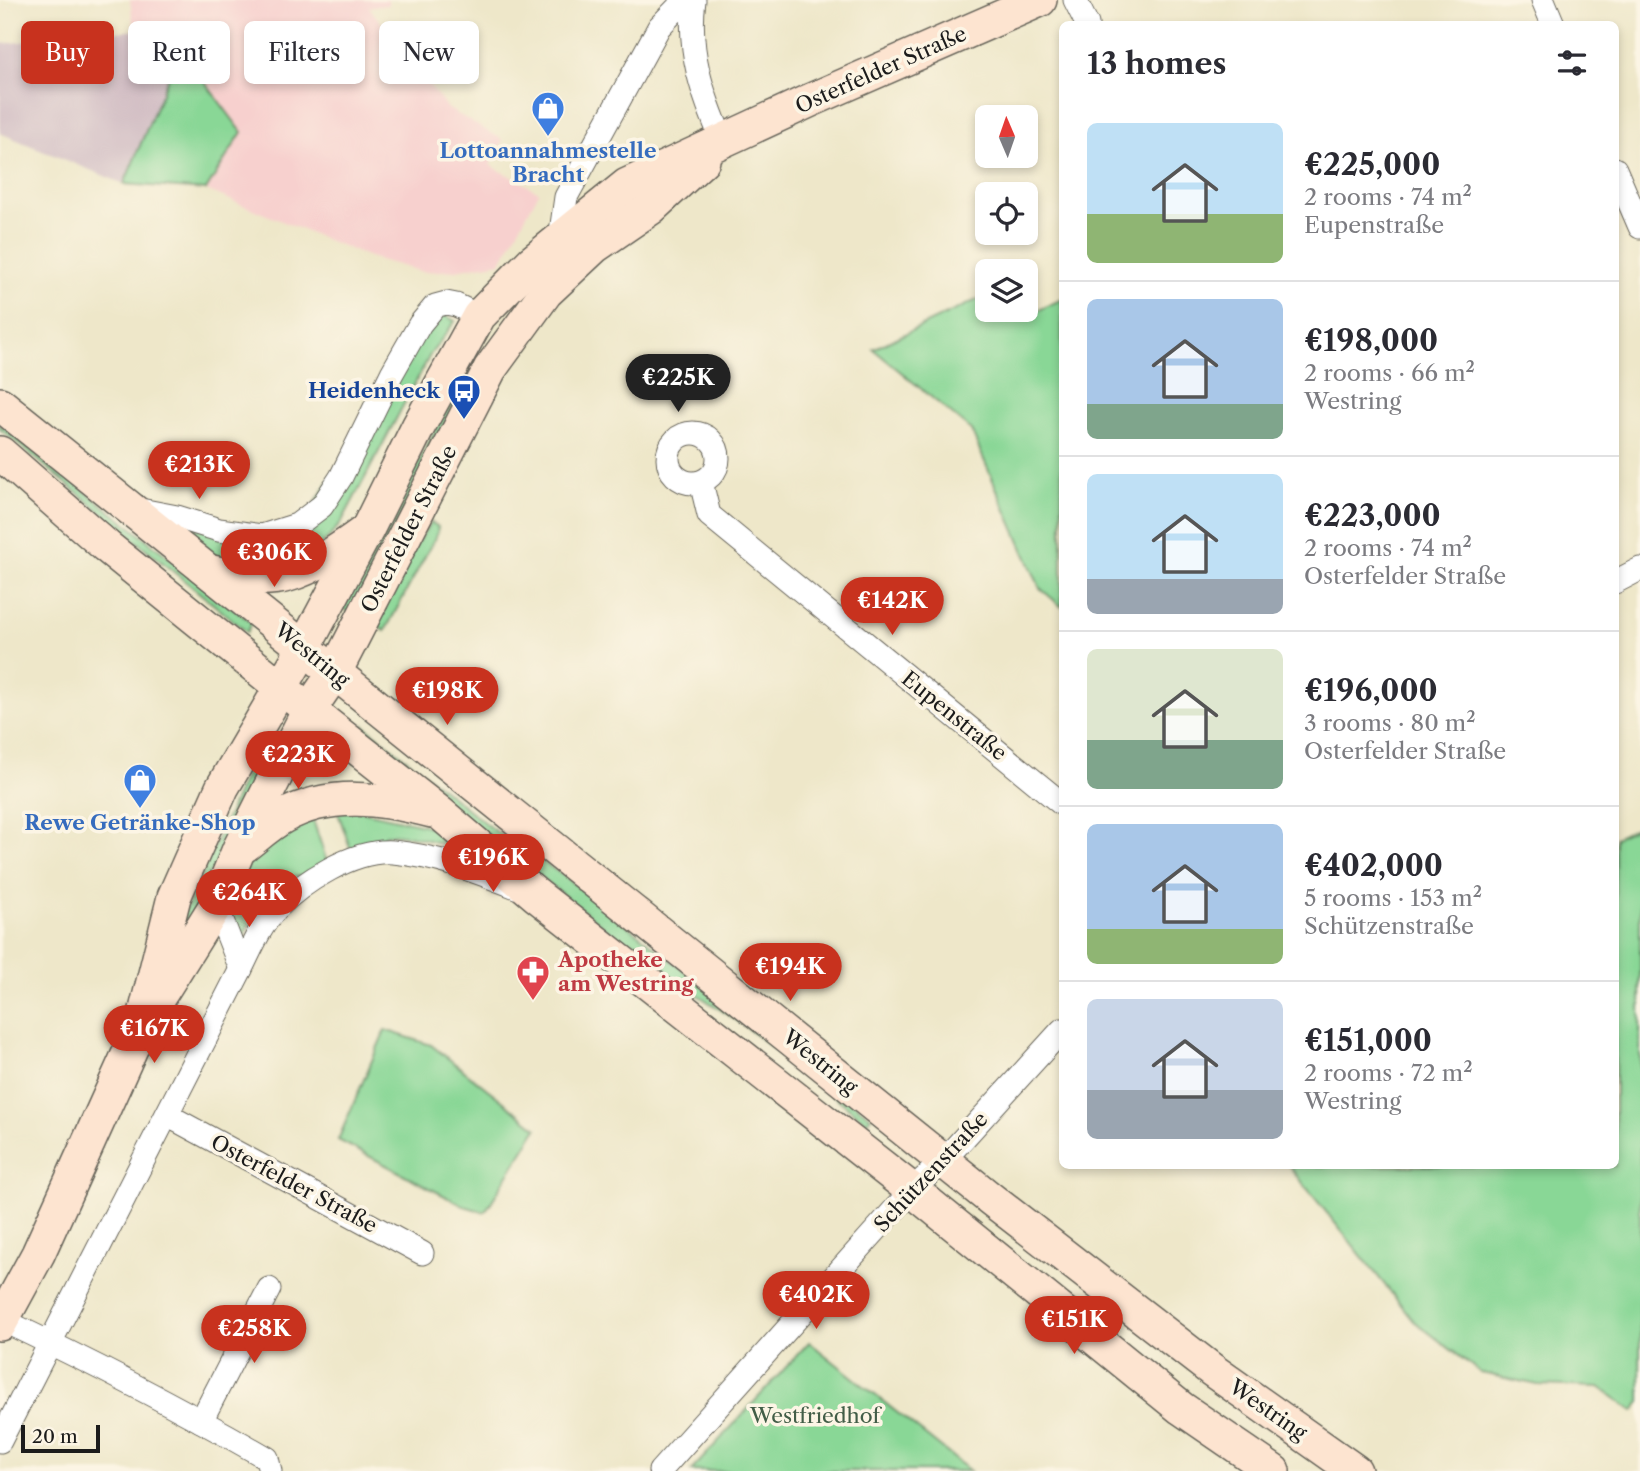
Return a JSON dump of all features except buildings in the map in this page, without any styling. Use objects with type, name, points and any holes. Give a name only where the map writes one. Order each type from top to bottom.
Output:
[{"type":"main road","name":"Osterfelder Straße","points":[[143,1022],[174,897],[222,788],[304,648],[418,427],[479,316],[532,262],[627,185],[811,100],[1040,0]]},
{"type":"main road","name":"Osterfelder Straße","points":[[1,1321],[37,1254],[143,1022],[216,905],[239,849],[309,710],[335,672],[490,369],[546,292],[594,247],[651,208],[723,142]]},
{"type":"main road","name":"Westring","points":[[0,404],[943,1161],[1201,1362],[1354,1471]]},
{"type":"main road","name":"Westring","points":[[0,453],[106,546],[441,814],[536,895],[912,1190],[1181,1408],[1273,1471]]},
{"type":"main road","points":[[211,572],[252,579],[288,575],[336,552],[367,530]]},
{"type":"main road","points":[[239,849],[283,817],[307,806],[333,800],[395,802],[441,814]]},
{"type":"street","points":[[560,239],[566,197],[659,27],[685,0]]},
{"type":"street","points":[[694,0],[692,52],[706,104],[723,142]]},
{"type":"street","points":[[1075,0],[1086,21]]},
{"type":"street","points":[[1543,0],[1552,21]]},
{"type":"street","points":[[1619,178],[1640,228]]},
{"type":"street","points":[[131,508],[177,517],[219,530],[262,536],[297,525],[321,506],[341,477],[392,373],[420,324],[435,306],[456,304],[479,316]]},
{"type":"street","name":"Eupenstraße","points":[[701,482],[709,515],[1059,802]]},
{"type":"street","points":[[1619,580],[1640,569]]},
{"type":"street","points":[[0,1441],[241,969],[275,910],[328,870],[363,856],[390,852],[441,859],[536,895]]},
{"type":"street","points":[[216,905],[241,969]]},
{"type":"street","name":"Schützenstraße","points":[[660,1471],[912,1190],[943,1161],[1059,1033]]},
{"type":"street","name":"Osterfelder Straße","points":[[167,1115],[422,1253]]},
{"type":"street","points":[[201,1420],[269,1289]]},
{"type":"street","name":"Osterfelder Straße","points":[[1,1321],[50,1342],[201,1420],[267,1458],[270,1471]]},
{"type":"shaded area","points":[[130,0],[388,0],[388,5],[369,7],[380,21],[379,84],[428,84],[447,108],[503,140],[490,165],[539,192],[501,262],[456,270],[423,272],[369,257],[206,190],[242,132],[207,84],[230,84],[230,21],[133,21]]},
{"type":"shaded area","points":[[128,31],[128,84],[165,84],[124,184],[0,133],[0,44],[21,42],[21,84],[114,84],[114,32]]},
{"type":"green space","points":[[165,84],[206,84],[242,132],[206,190],[124,184]]},
{"type":"green space","points":[[1059,300],[1059,604],[1040,588],[971,430],[873,349],[975,301],[975,322],[1038,322],[1038,311]]},
{"type":"green space","points":[[439,316],[455,321],[430,355],[341,523],[326,541],[300,559],[296,533],[427,325]]},
{"type":"green space","points":[[472,358],[467,377],[353,615],[343,608]]},
{"type":"green space","points":[[0,424],[252,623],[247,632],[0,429]]},
{"type":"green space","points":[[431,522],[438,527],[437,534],[385,631],[374,624],[408,557]]},
{"type":"green space","points":[[176,523],[265,543],[268,566],[229,561],[214,555]]},
{"type":"green space","points":[[364,725],[491,828],[567,878],[871,1117],[867,1122],[742,1024],[651,964],[359,734]]},
{"type":"green space","points":[[259,745],[272,754],[189,925],[172,941]]},
{"type":"green space","points":[[348,808],[432,827],[472,857],[452,857],[446,845],[394,834],[386,834],[377,844],[351,850],[337,810]]},
{"type":"green space","points":[[312,817],[327,862],[304,876],[288,877],[260,907],[239,943],[230,916],[229,900],[241,873],[262,851]]},
{"type":"green space","points":[[1640,826],[1640,1402],[1633,1411],[1599,1387],[1538,1385],[1481,1373],[1414,1321],[1291,1169],[1619,1169],[1619,836]]},
{"type":"green space","points":[[385,1030],[431,1045],[537,1128],[485,1212],[464,1206],[338,1140]]},
{"type":"green space","name":"Westfriedhof","points":[[809,1342],[970,1471],[691,1471]]},
{"type":"place","name":"Lottoannahmestelle Bracht","points":[[548,138]]},
{"type":"place","name":"Heidenheck","points":[[464,421]]},
{"type":"place","name":"Rewe Getränke-Shop","points":[[140,810]]},
{"type":"place","name":"Apotheke am Westring","points":[[533,1002]]}]
